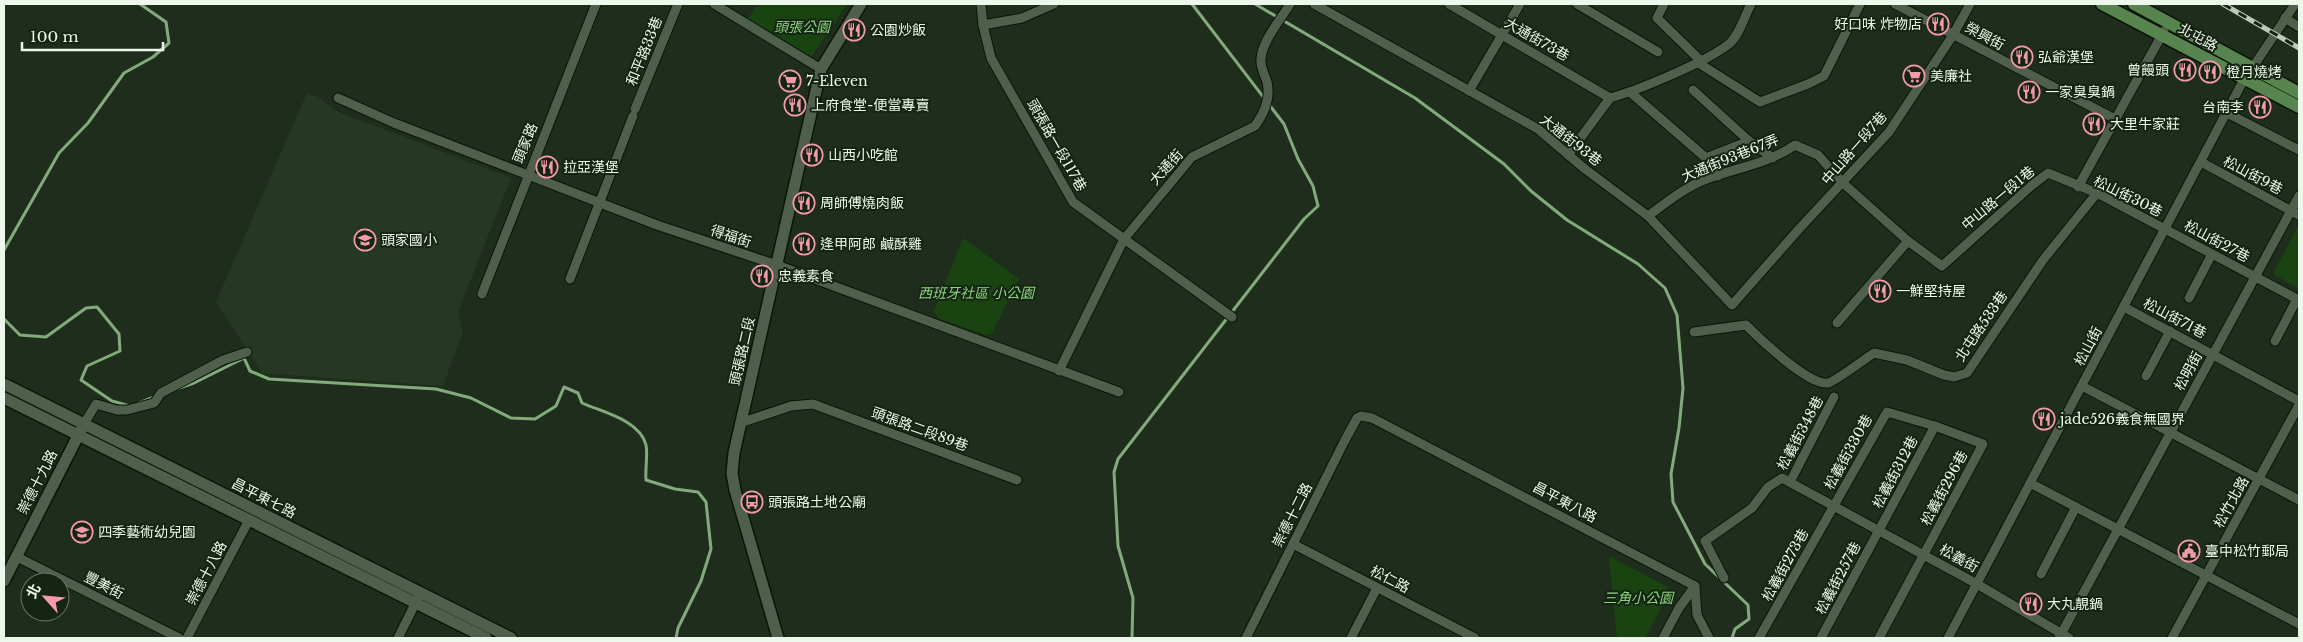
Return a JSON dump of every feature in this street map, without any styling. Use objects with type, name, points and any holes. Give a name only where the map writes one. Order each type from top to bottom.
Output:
[{"type":"main road","name":"北屯路","points":[[2102,4],[2163,34],[2299,107]]},
{"type":"main road","name":"北屯路","points":[[2134,4],[2299,93]]},
{"type":"street","name":"頭家路","points":[[482,294],[527,175],[596,4]]},
{"type":"street","name":"和平路33巷","points":[[570,279],[678,4]]},
{"type":"street","points":[[714,4],[821,69]]},
{"type":"street","name":"頭張路二段","points":[[778,638],[732,473],[740,422],[821,69],[861,4]]},
{"type":"street","name":"頭張路一段117巷","points":[[981,4],[983,25],[991,58],[1073,202],[1232,317]]},
{"type":"street","points":[[983,25],[1022,18],[1054,4]]},
{"type":"street","name":"大通街","points":[[1059,371],[1124,239],[1192,158],[1255,126],[1268,100],[1261,59],[1269,39],[1290,4]]},
{"type":"street","name":"大通街93巷","points":[[1314,4],[1538,129],[1568,155],[1648,216],[1732,305]]},
{"type":"street","name":"大通街73巷","points":[[1450,4],[1610,98]]},
{"type":"street","points":[[1468,91],[1520,4]]},
{"type":"street","points":[[1577,4],[1658,52]]},
{"type":"street","points":[[1664,4],[1656,18],[1699,61],[1760,102],[1824,76],[1860,4]]},
{"type":"street","points":[[1568,155],[1610,98],[1630,92],[1699,61],[1730,43],[1751,4]]},
{"type":"street","name":"榮興街","points":[[1895,4],[2117,120]]},
{"type":"street","name":"中山路一段7巷","points":[[1732,305],[1889,132],[1953,35],[1970,4]]},
{"type":"street","name":"松山街","points":[[1948,638],[2245,78],[2295,4]]},
{"type":"street","points":[[2285,18],[2299,27]]},
{"type":"street","points":[[2078,187],[2117,120],[2169,22]]},
{"type":"street","points":[[1693,90],[1749,142],[1773,158]]},
{"type":"street","points":[[1630,92],[1706,158],[1718,176]]},
{"type":"street","name":"得福街","points":[[338,98],[527,175],[657,225],[777,265],[1119,392]]},
{"type":"street","points":[[2227,113],[2299,150]]},
{"type":"street","points":[[1706,158],[1749,142]]},
{"type":"street","name":"大通街93巷67弄","points":[[1648,216],[1680,193],[1704,180],[1773,158],[1795,145],[1818,155],[1843,183]]},
{"type":"street","name":"松山街9巷","points":[[2201,162],[2295,213]]},
{"type":"street","name":"中山路一段1巷","points":[[1843,183],[1908,241],[1942,266],[2024,192],[2048,173],[2078,187]]},
{"type":"street","name":"松山街30巷","points":[[2078,187],[2097,193],[2166,230]]},
{"type":"street","name":"北屯路533巷","points":[[1694,332],[1746,325],[1780,356],[1818,382],[1830,383],[1874,353],[1907,360],[1954,377],[1967,373],[2043,260],[2097,193]]},
{"type":"street","name":"松明街","points":[[2063,637],[2118,529],[2255,277],[2295,213],[2299,196]]},
{"type":"street","name":"松山街27巷","points":[[2166,230],[2298,300]]},
{"type":"street","points":[[1837,323],[1908,241]]},
{"type":"street","points":[[2189,298],[2212,254]]},
{"type":"street","points":[[2276,341],[2298,300]]},
{"type":"street","name":"松山街71巷","points":[[2124,307],[2299,400]]},
{"type":"street","points":[[2146,376],[2170,331]]},
{"type":"street","points":[[84,424],[96,404],[117,410],[127,410],[154,403],[161,393],[223,360],[248,352]]},
{"type":"street","name":"昌平東七路","points":[[4,384],[418,598],[486,638]]},
{"type":"street","points":[[2082,386],[2299,500]]},
{"type":"street","name":"松義街348巷","points":[[1790,482],[1834,397]]},
{"type":"street","name":"昌平東七路","points":[[4,398],[249,520],[418,598],[511,638]]},
{"type":"street","name":"頭張路二段89巷","points":[[740,422],[791,406],[813,404],[1017,480]]},
{"type":"street","name":"松竹北路","points":[[2172,638],[2299,405]]},
{"type":"street","name":"松義街296巷","points":[[1887,412],[1935,426],[1983,444],[1924,555]]},
{"type":"street","name":"松義街330巷","points":[[1834,506],[1887,412]]},
{"type":"street","name":"崇德十二路","points":[[1246,638],[1358,418],[1361,416],[1372,418]]},
{"type":"street","name":"昌平東八路","points":[[1372,418],[1695,586]]},
{"type":"street","name":"崇德十九路","points":[[4,581],[84,424]]},
{"type":"street","name":"松義街312巷","points":[[1879,531],[1935,426]]},
{"type":"street","points":[[1724,578],[1705,541],[1752,508],[1768,487],[1782,478],[1790,482]]},
{"type":"street","name":"松義街","points":[[1790,482],[1977,584],[2063,637]]},
{"type":"street","points":[[2030,483],[2299,624]]},
{"type":"street","name":"松義街273巷","points":[[1759,638],[1834,506]]},
{"type":"street","points":[[2041,574],[2076,507]]},
{"type":"street","name":"崇德十八路","points":[[188,638],[249,520]]},
{"type":"street","name":"松義街257巷","points":[[1821,638],[1879,531]]},
{"type":"street","name":"松仁路","points":[[1293,544],[1377,588],[1457,634],[1475,638]]},
{"type":"street","points":[[1879,638],[1924,555]]},
{"type":"street","name":"豐美街","points":[[16,556],[180,638]]},
{"type":"street","points":[[1663,638],[1679,608],[1695,586]]},
{"type":"street","points":[[1695,586],[1697,615],[1709,638]]},
{"type":"street","points":[[1351,638],[1377,588]]},
{"type":"street","points":[[398,638],[418,598]]},
{"type":"shaded area","name":"頭家國小","points":[[307,93],[318,97],[336,111],[511,178],[458,312],[463,331],[443,386],[262,373],[216,302]]},
{"type":"green space","name":"頭張公園","points":[[758,4],[847,4],[810,59],[747,20]]},
{"type":"green space","points":[[2299,227],[2299,289],[2273,274]]},
{"type":"green space","name":"西班牙社區 小公園","points":[[963,238],[1019,279],[992,333],[986,335],[938,318],[934,311]]},
{"type":"green space","name":"三角小公園","points":[[1609,556],[1666,586],[1669,593],[1645,638],[1617,638]]},
{"type":"waterway","points":[[4,250],[59,153],[88,123],[124,73],[153,57],[169,43],[166,22],[140,4]]},
{"type":"waterway","points":[[1132,638],[1133,598],[1118,546],[1114,472],[1118,459],[1304,219],[1318,206],[1313,186],[1298,159],[1284,124],[1192,4]]},
{"type":"waterway","points":[[1255,4],[1415,98],[1504,164],[1531,191],[1567,220],[1638,264],[1665,288],[1677,315],[1683,388],[1679,428],[1671,474],[1673,502],[1705,564],[1748,605],[1749,619],[1735,629],[1732,638]]},
{"type":"waterway","points":[[4,319],[20,335],[46,337],[86,308],[97,307],[119,334],[120,351],[87,366],[81,380],[112,401],[130,406]]},
{"type":"waterway","points":[[176,389],[194,383],[244,358],[250,371],[269,379],[436,389],[471,398],[511,418],[535,419],[556,406],[564,387],[578,393],[582,403],[619,418],[636,429],[642,436],[647,449],[646,480],[675,489],[698,492],[706,502],[711,549],[701,581],[678,628],[676,638]]},
{"type":"waterway","points":[[139,403],[154,397]]},
{"type":"railway","points":[[2223,4],[2299,48]]},
{"type":"place","name":"好口味 炸物店","points":[[1938,24]]},
{"type":"place","name":"公園炒飯","points":[[854,30]]},
{"type":"place","name":"弘爺漢堡","points":[[2022,57]]},
{"type":"place","name":"曾饅頭","points":[[2185,70]]},
{"type":"place","name":"橙月燒烤","points":[[2210,72]]},
{"type":"place","name":"美廉社","points":[[1914,76]]},
{"type":"place","name":"7-Eleven","points":[[790,81]]},
{"type":"place","name":"一家臭臭鍋","points":[[2029,92]]},
{"type":"place","name":"上府食堂-便當專賣","points":[[795,105]]},
{"type":"place","name":"台南李","points":[[2260,107]]},
{"type":"place","name":"大里牛家莊","points":[[2094,124]]},
{"type":"place","name":"山西小吃館","points":[[812,155]]},
{"type":"place","name":"拉亞漢堡","points":[[547,167]]},
{"type":"place","name":"周師傅燒肉飯","points":[[804,203]]},
{"type":"place","name":"頭家國小","points":[[365,240]]},
{"type":"place","name":"逢甲阿郎 鹹酥雞","points":[[804,244]]},
{"type":"place","name":"忠義素食","points":[[762,276]]},
{"type":"place","name":"一鮮堅持屋","points":[[1880,291]]},
{"type":"place","name":"jade526義食無國界","points":[[2044,419]]},
{"type":"place","name":"頭張路土地公廟","points":[[752,502]]},
{"type":"place","name":"四季藝術幼兒園","points":[[82,532]]},
{"type":"place","name":"臺中松竹郵局","points":[[2189,551]]},
{"type":"place","name":"大丸靚鍋","points":[[2031,604]]}]
